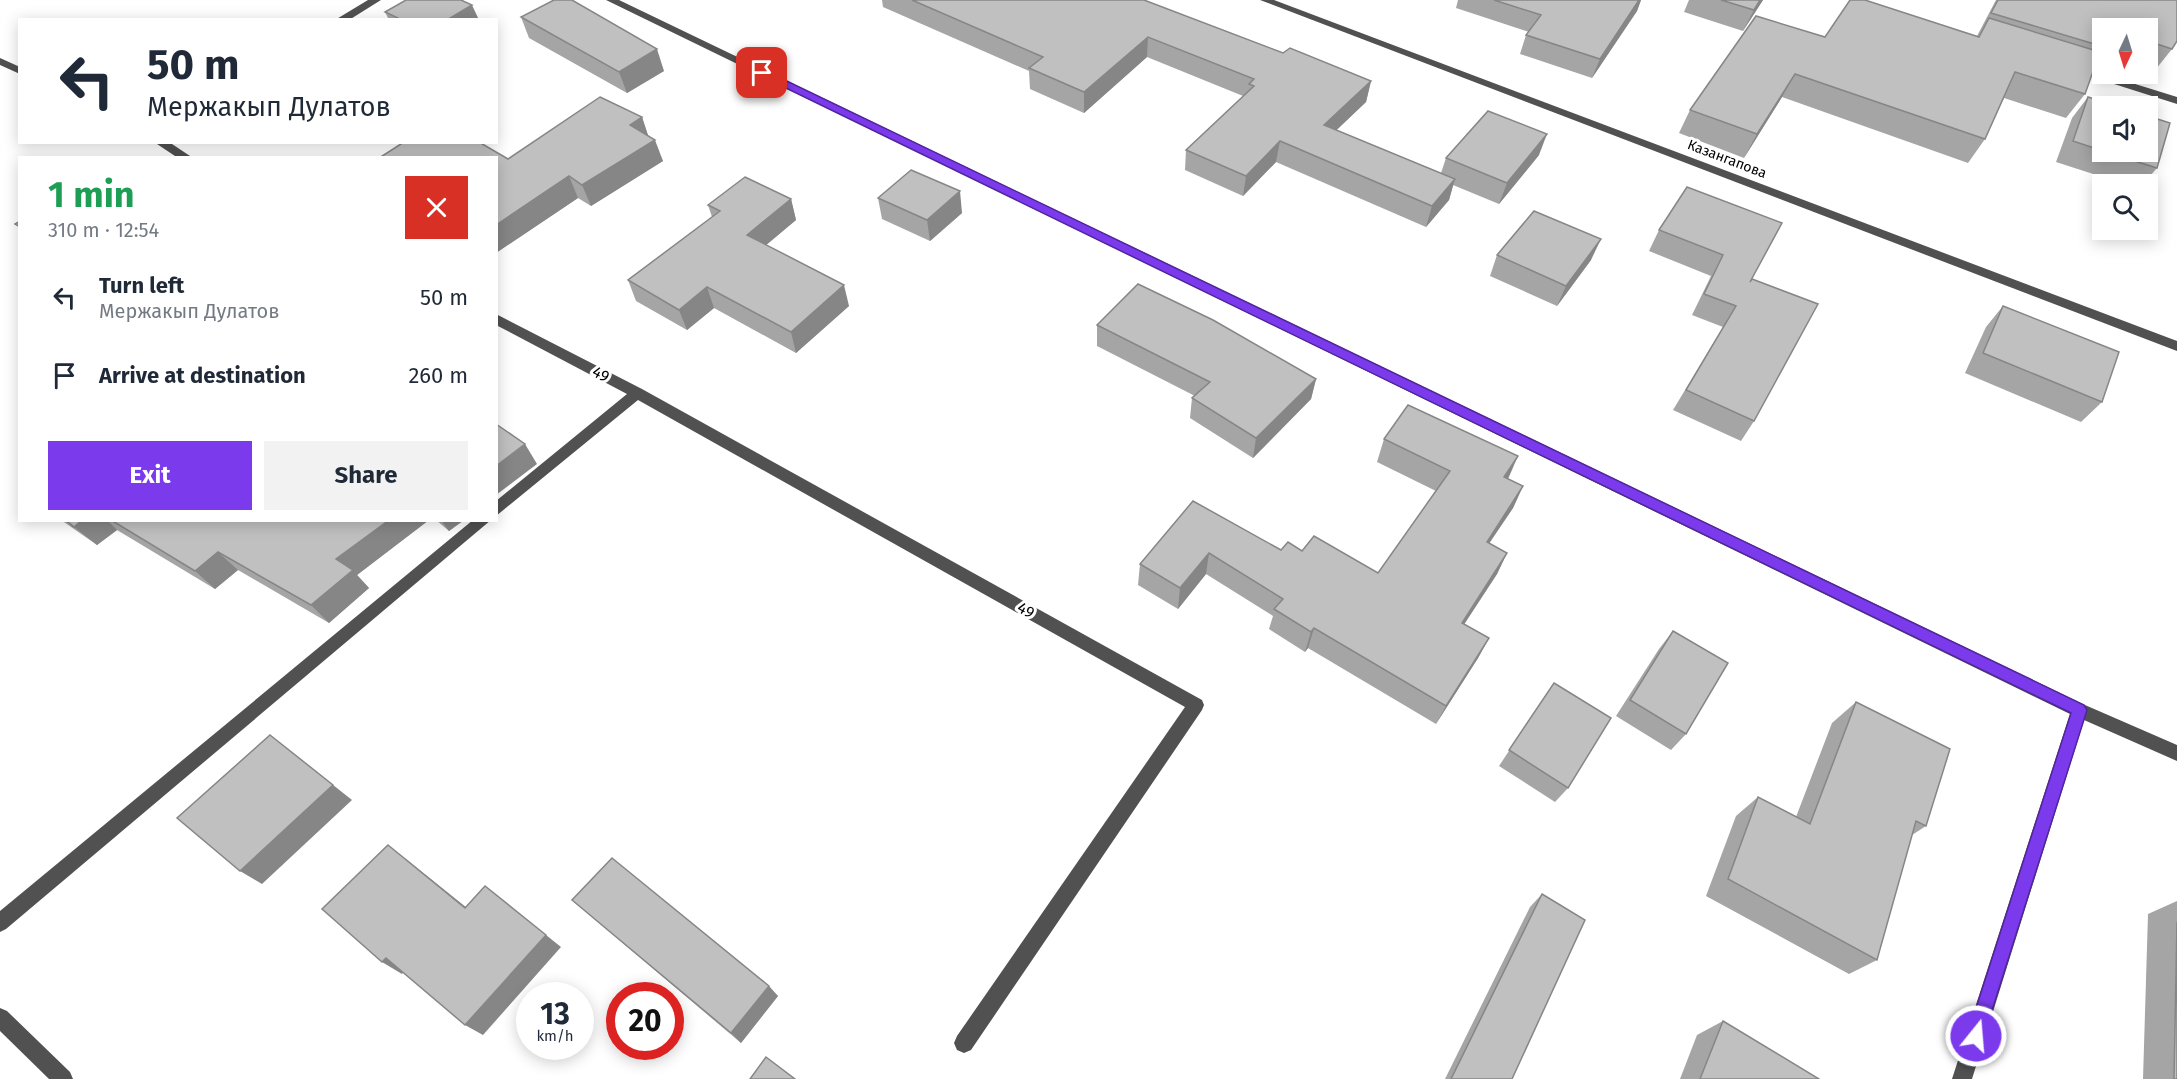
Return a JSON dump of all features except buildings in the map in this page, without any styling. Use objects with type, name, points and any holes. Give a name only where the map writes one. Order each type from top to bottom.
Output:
[{"type":"street","points":[[344,18],[376,0]]},
{"type":"street","points":[[611,0],[2079,710],[2177,753]]},
{"type":"street","name":"Казангапова","points":[[1265,0],[2177,346]]},
{"type":"street","points":[[0,61],[18,70]]},
{"type":"street","points":[[2066,66],[2177,101]]},
{"type":"street","points":[[163,144],[184,156]]},
{"type":"street","name":"49","points":[[498,320],[637,393],[1196,705],[964,1043]]},
{"type":"street","points":[[498,508],[637,393]]},
{"type":"street","points":[[0,923],[482,522]]},
{"type":"street","points":[[1962,1079],[2079,710]]},
{"type":"street","points":[[0,1018],[63,1079]]},
{"type":"route","points":[[762,73],[2079,710],[1976,1036]]}]
